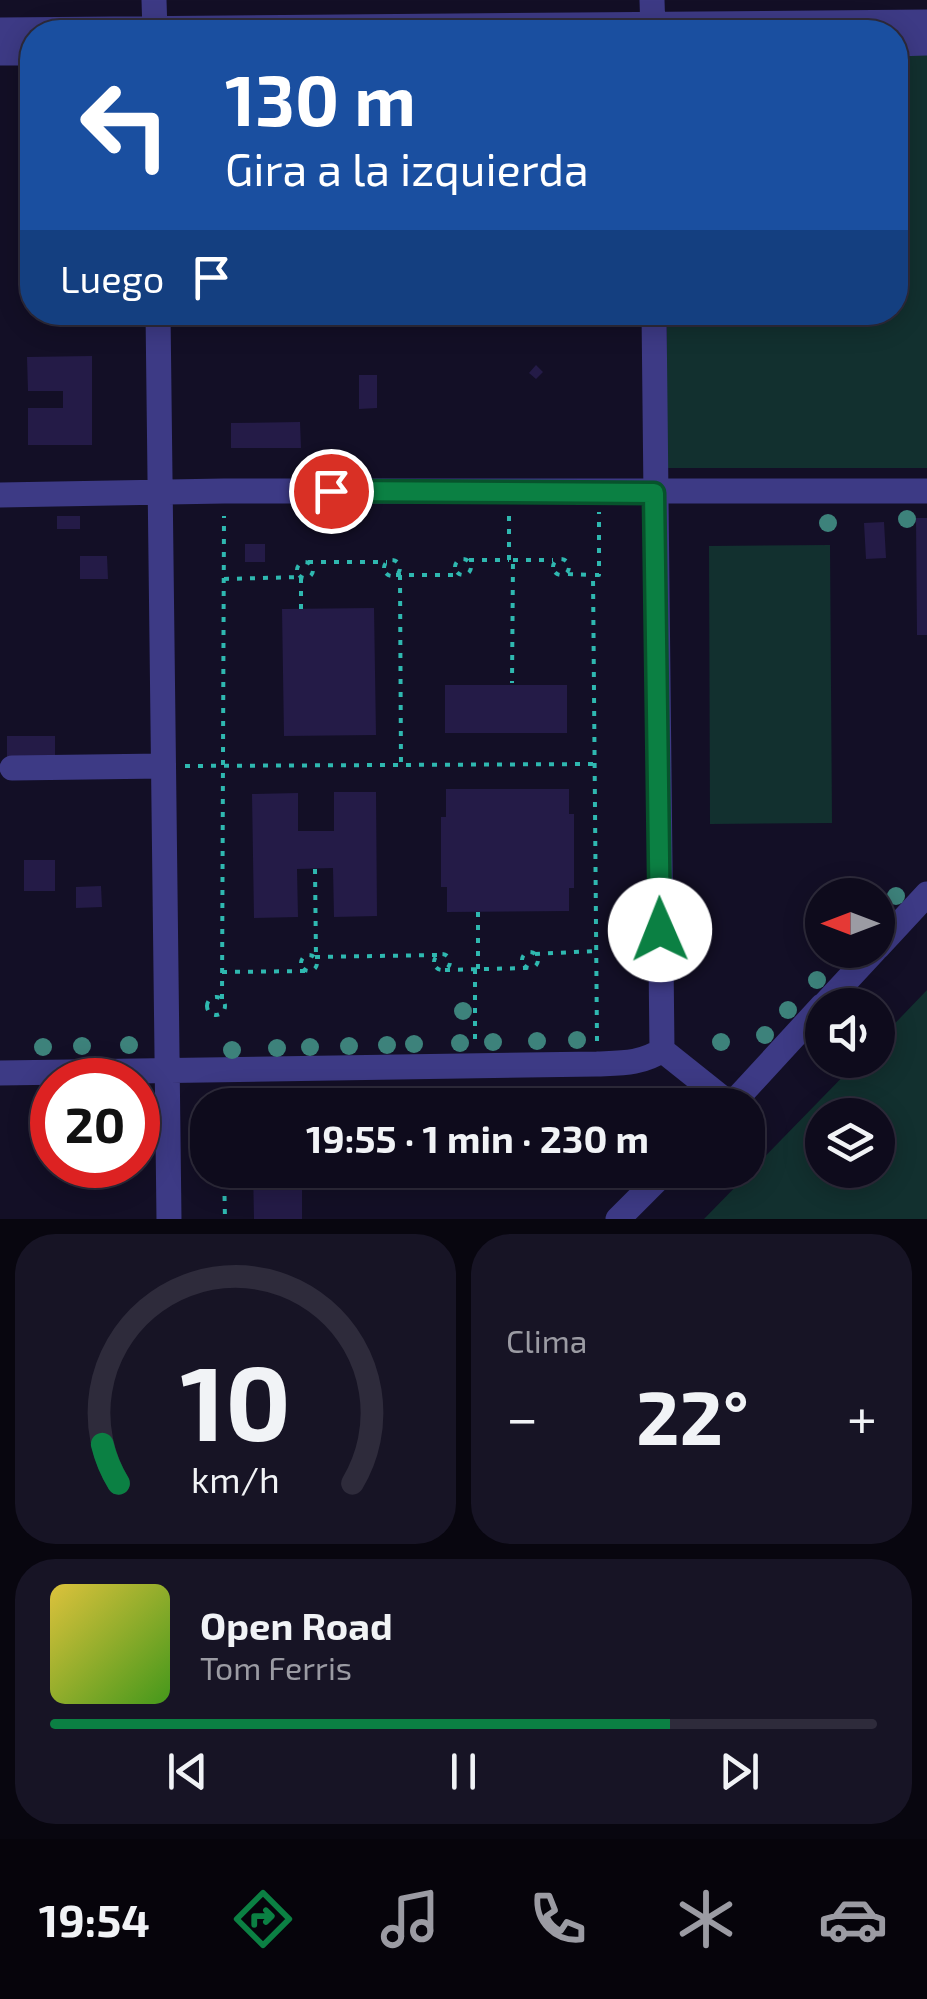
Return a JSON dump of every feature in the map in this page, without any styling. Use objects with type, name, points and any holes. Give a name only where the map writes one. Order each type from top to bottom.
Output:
[{"type":"lane","points":[[652,19],[744,20]]},
{"type":"lane","points":[[158,325],[169,1219]]},
{"type":"lane","points":[[654,325],[662,1050]]},
{"type":"lane","points":[[0,495],[224,491],[927,491]]},
{"type":"lane","points":[[12,768],[163,766]]},
{"type":"lane","points":[[895,928],[927,894]]},
{"type":"lane","points":[[839,988],[858,968]]},
{"type":"lane","points":[[747,1088],[805,1025]]},
{"type":"lane","points":[[0,1073],[597,1064],[637,1062],[662,1050]]},
{"type":"lane","points":[[662,1050],[710,1088]]},
{"type":"lane","points":[[618,1219],[649,1188]]},
{"type":"path","points":[[222,999],[224,491]]},
{"type":"path","points":[[508,491],[512,683]]},
{"type":"path","points":[[557,560],[554,571],[599,575],[599,492]]},
{"type":"path","points":[[461,575],[455,568],[462,558],[564,559],[569,563],[565,574]]},
{"type":"path","points":[[301,609],[298,565],[395,560],[400,564],[401,765]]},
{"type":"path","points":[[387,562],[385,572],[398,575],[461,575],[472,570],[469,560]]},
{"type":"path","points":[[224,578],[309,577],[314,572],[308,562]]},
{"type":"path","points":[[593,575],[597,1064]]},
{"type":"path","points":[[163,766],[595,764]]},
{"type":"path","points":[[222,972],[307,971],[318,966],[315,868]]},
{"type":"path","points":[[476,1065],[478,912]]},
{"type":"path","points":[[527,968],[521,962],[523,955],[596,951]]},
{"type":"path","points":[[307,971],[302,968],[303,958],[308,955],[444,954],[450,965],[446,970]]},
{"type":"path","points":[[438,955],[434,966],[477,970],[527,968],[538,963],[535,954]]},
{"type":"path","points":[[224,1188],[225,1219]]},
{"type":"green space","points":[[908,54],[927,54],[927,468],[667,468],[667,325],[908,325]]},
{"type":"green space","points":[[830,545],[832,823],[710,824],[709,546]]},
{"type":"green space","points":[[927,990],[927,1219],[704,1219],[734,1188],[765,1188],[765,1156],[805,1115],[805,1188],[895,1188],[895,1098],[822,1098],[841,1078],[895,1078],[895,1023]]},
{"type":"building","points":[[92,356],[92,445],[28,445],[28,408],[63,408],[63,391],[28,391],[27,357]]},
{"type":"building","points":[[536,365],[543,372],[536,379],[529,373]]},
{"type":"building","points":[[359,375],[377,375],[377,408],[359,409]]},
{"type":"building","points":[[300,422],[301,448],[231,448],[231,423]]},
{"type":"building","points":[[57,516],[80,516],[80,529],[57,529]]},
{"type":"building","points":[[916,518],[927,518],[927,635],[917,635]]},
{"type":"building","points":[[884,522],[886,558],[866,559],[864,523]]},
{"type":"building","points":[[245,544],[265,544],[265,562],[245,562]]},
{"type":"building","points":[[80,556],[107,556],[108,579],[80,579]]},
{"type":"building","points":[[374,608],[376,735],[284,736],[282,609]]},
{"type":"building","points":[[445,685],[567,685],[567,733],[445,733]]},
{"type":"building","points":[[7,736],[55,736],[55,759],[7,759]]},
{"type":"building","points":[[446,789],[569,789],[569,814],[574,814],[574,888],[569,888],[569,911],[447,912],[447,887],[441,887],[441,817],[446,817]]},
{"type":"building","points":[[334,792],[376,792],[377,916],[334,917],[333,868],[297,869],[298,917],[254,918],[252,794],[298,793],[298,831],[334,831]]},
{"type":"building","points":[[24,860],[55,860],[55,891],[24,891]]},
{"type":"building","points":[[101,886],[102,907],[76,908],[76,887]]},
{"type":"building","points":[[253,1188],[302,1188],[302,1219],[254,1219]]},
{"type":"route","points":[[331,491],[654,493],[660,930]]}]
